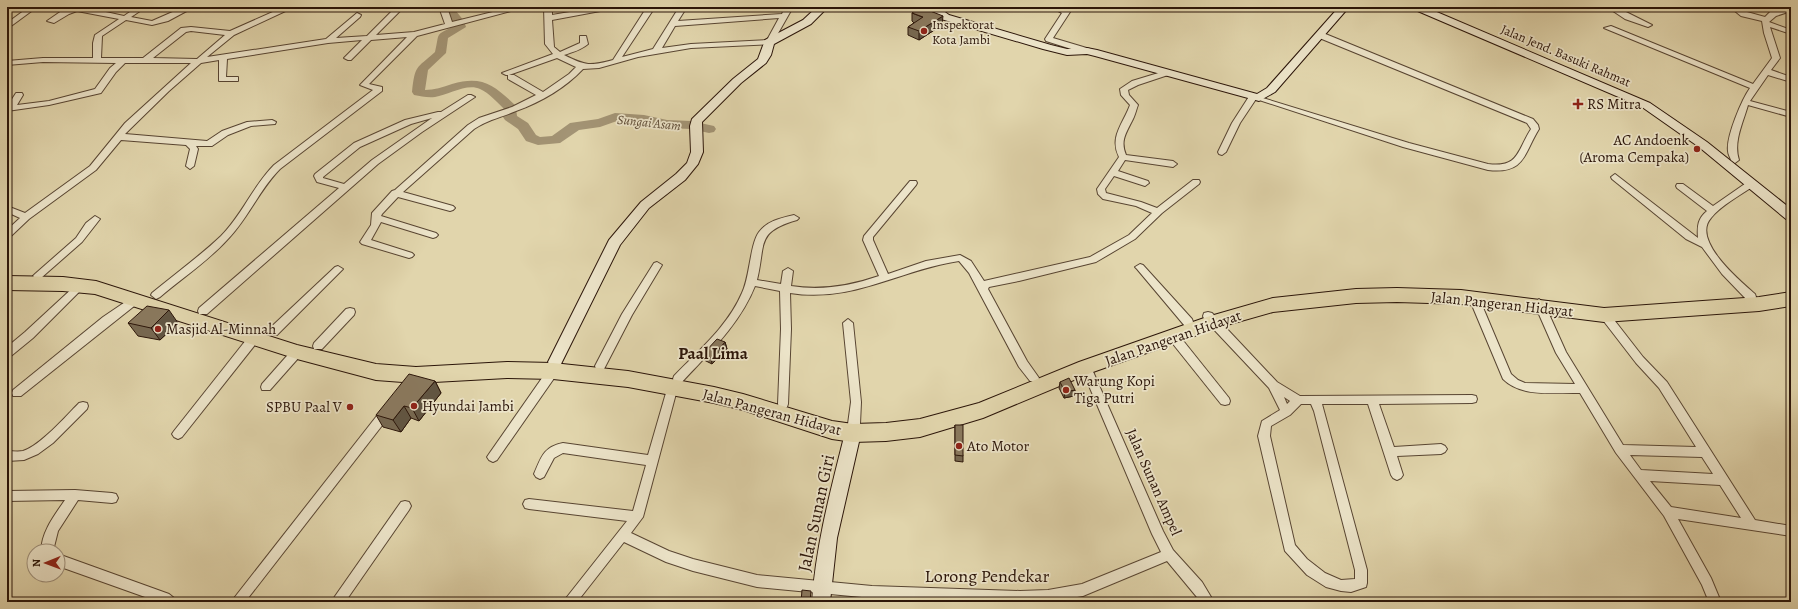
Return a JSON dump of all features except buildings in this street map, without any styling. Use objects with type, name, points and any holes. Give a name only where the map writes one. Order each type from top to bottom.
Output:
[{"type":"highway","name":"Jalan Pangeran Hidayat","points":[[8,282],[38,276],[88,278],[108,281],[156,295],[198,315],[254,338],[297,352],[357,362],[407,375],[554,366],[600,366],[675,383],[743,402],[832,430],[854,429],[916,419],[974,402],[1034,378],[1173,336],[1211,319]]},
{"type":"highway","name":"Jalan Pangeran Hidayat","points":[[8,282],[96,288],[134,300],[273,332],[318,346],[357,362]]},
{"type":"highway","name":"Jalan Pangeran Hidayat","points":[[1539,304],[1598,307],[1642,306],[1751,298],[1791,290]]},
{"type":"highway","name":"Jalan Pangeran Hidayat","points":[[554,366],[628,379],[719,386],[783,404],[854,429],[886,432],[920,428],[983,410],[1083,363],[1188,322],[1211,319],[1273,305],[1356,296],[1432,292],[1539,304],[1604,315],[1759,304],[1791,299]]},
{"type":"street","points":[[7,27],[33,7]]},
{"type":"street","points":[[97,59],[97,38],[125,17],[142,7]]},
{"type":"street","points":[[51,21],[66,12],[78,8],[90,8],[155,23],[190,7]]},
{"type":"street","points":[[7,234],[26,217],[93,168],[128,125],[230,33],[290,7]]},
{"type":"street","points":[[328,7],[337,7]]},
{"type":"street","points":[[348,58],[400,7]]},
{"type":"street","points":[[443,7],[444,13],[450,25]]},
{"type":"street","points":[[7,64],[42,60],[97,59],[198,61],[328,41],[371,36],[414,34],[522,7]]},
{"type":"street","points":[[548,7],[549,44],[551,48],[560,56],[581,66],[599,66],[656,51],[691,46],[770,41],[807,22],[823,7]]},
{"type":"street","points":[[549,18],[611,7]]},
{"type":"street","points":[[616,61],[651,7]]},
{"type":"street","points":[[678,7],[701,7]]},
{"type":"street","points":[[493,457],[554,366],[614,243],[644,206],[692,164],[698,150],[695,124],[737,82],[762,61],[766,55],[770,41],[789,7]]},
{"type":"street","points":[[1055,7],[1066,12],[1049,39],[1086,51],[1256,97],[1406,145],[1501,170],[1510,168],[1518,161],[1535,129],[1534,125],[1530,121],[1320,35]]},
{"type":"street","points":[[1222,152],[1236,123],[1256,97],[1271,90],[1344,7]]},
{"type":"street","name":"Jalan Jend. Basuki Rahmat","points":[[1417,7],[1659,105],[1693,126],[1791,207]]},
{"type":"street","name":"Jalan Jend. Basuki Rahmat","points":[[1432,7],[1591,77],[1646,105],[1676,124],[1721,157],[1791,216]]},
{"type":"street","points":[[1614,7],[1628,18],[1648,25]]},
{"type":"street","points":[[1734,7],[1744,14],[1766,21],[1791,32]]},
{"type":"street","points":[[656,51],[683,8]]},
{"type":"street","points":[[1766,21],[1773,14],[1791,9]]},
{"type":"street","points":[[936,10],[945,17],[1047,47],[1067,52],[1086,51]]},
{"type":"street","points":[[328,41],[357,15]]},
{"type":"street","points":[[673,24],[783,16]]},
{"type":"street","points":[[7,17],[20,17]]},
{"type":"street","points":[[1735,160],[1732,151],[1733,140],[1745,102],[1765,71],[1776,58],[1766,21]]},
{"type":"street","points":[[1608,28],[1754,87]]},
{"type":"street","points":[[146,60],[184,30],[190,29],[230,33]]},
{"type":"street","points":[[156,295],[224,238],[237,222],[266,178],[277,167],[379,89],[364,85],[414,34]]},
{"type":"street","points":[[543,96],[509,75],[560,56],[581,46],[584,44],[584,38]]},
{"type":"street","points":[[223,57],[222,79],[235,79]]},
{"type":"street","points":[[9,109],[49,104],[98,91],[113,70],[124,60]]},
{"type":"street","points":[[409,255],[365,242],[376,225],[379,210],[395,193],[471,127],[482,120],[515,110],[543,96],[561,86],[581,66]]},
{"type":"street","points":[[1765,71],[1791,80]]},
{"type":"street","points":[[1123,157],[1119,150],[1119,136],[1129,120],[1134,105],[1125,96],[1124,90],[1135,83],[1165,73]]},
{"type":"street","points":[[9,109],[19,95]]},
{"type":"street","points":[[198,315],[375,162],[419,130],[471,97]]},
{"type":"street","points":[[1745,102],[1791,115]]},
{"type":"street","points":[[345,187],[320,180],[318,176],[357,145],[408,122],[447,112]]},
{"type":"street","points":[[118,137],[135,137],[135,139],[209,144],[225,133],[250,124],[272,122]]},
{"type":"street","points":[[408,122],[419,130]]},
{"type":"street","points":[[189,143],[194,149],[190,166]]},
{"type":"street","points":[[1123,157],[1173,164]]},
{"type":"street","points":[[1123,157],[1101,189],[1102,194],[1106,197],[1138,204],[1158,212]]},
{"type":"street","points":[[1112,172],[1145,183]]},
{"type":"street","points":[[1615,177],[1689,236],[1703,244],[1724,270],[1751,298]]},
{"type":"street","points":[[983,288],[986,284],[1019,278],[1093,260],[1132,237],[1158,212],[1196,182]]},
{"type":"street","points":[[885,278],[868,240],[869,236],[913,183]]},
{"type":"street","points":[[1703,244],[1700,230],[1705,218],[1752,183]]},
{"type":"street","points":[[1680,186],[1714,211]]},
{"type":"street","points":[[395,193],[450,208]]},
{"type":"street","points":[[7,209],[26,217]]},
{"type":"street","points":[[377,218],[433,235]]},
{"type":"street","points":[[569,602],[637,516],[675,383],[715,339],[729,321],[751,282],[760,238],[763,232],[779,221],[794,218]]},
{"type":"street","points":[[38,276],[79,240],[88,226],[95,220]]},
{"type":"street","points":[[751,282],[800,291],[824,292],[849,288],[914,268],[960,258],[965,260],[971,268],[1023,364],[1034,378]]},
{"type":"street","points":[[600,366],[627,314],[657,265]]},
{"type":"street","points":[[1140,267],[1188,322]]},
{"type":"street","points":[[273,332],[338,269]]},
{"type":"street","points":[[783,404],[786,329],[784,297],[788,271]]},
{"type":"street","points":[[7,353],[29,335],[80,286]]},
{"type":"street","points":[[1463,295],[1507,376],[1514,384],[1524,387],[1583,389]]},
{"type":"street","points":[[17,394],[107,320],[134,300]]},
{"type":"street","points":[[1539,304],[1561,353],[1620,450],[1668,512],[1707,582],[1715,602]]},
{"type":"street","points":[[318,346],[350,312]]},
{"type":"street","points":[[1604,315],[1633,353],[1663,385],[1751,524]]},
{"type":"street","points":[[1211,319],[1273,385],[1298,400],[1472,399]]},
{"type":"street","points":[[848,324],[856,402],[854,429]]},
{"type":"street","points":[[1173,336],[1225,401]]},
{"type":"street","points":[[178,434],[254,338]]},
{"type":"street","points":[[266,387],[297,352]]},
{"type":"street","name":"Jalan Sunan Ampel","points":[[1083,363],[1158,534],[1169,554],[1197,586],[1208,602]]},
{"type":"street","points":[[1273,385],[1286,412]]},
{"type":"street","points":[[1372,399],[1397,475]]},
{"type":"street","points":[[1298,400],[1286,412],[1266,424],[1264,436],[1289,548],[1295,557],[1307,568],[1323,578],[1344,587],[1354,586],[1361,583],[1361,570],[1320,411],[1315,400]]},
{"type":"street","points":[[237,602],[393,405]]},
{"type":"street","points":[[7,456],[25,455],[32,451],[41,445],[83,406]]},
{"type":"street","name":"Jalan Sunan Giri","points":[[821,594],[827,542],[854,429]]},
{"type":"street","points":[[540,474],[553,450],[558,448],[570,448],[653,461]]},
{"type":"street","points":[[1390,452],[1441,449]]},
{"type":"street","points":[[1620,450],[1706,452]]},
{"type":"street","points":[[1638,475],[1723,480]]},
{"type":"street","points":[[7,496],[75,495],[112,498]]},
{"type":"street","points":[[48,543],[54,528],[75,495]]},
{"type":"street","points":[[529,504],[637,516]]},
{"type":"street","points":[[337,602],[405,506]]},
{"type":"street","points":[[1668,512],[1791,531]]},
{"type":"street","name":"Lorong Pendekar","points":[[622,535],[666,556],[708,569],[757,581],[794,585],[821,594],[872,592],[905,598],[963,599],[1020,597],[1067,593],[1103,583],[1169,554]]},
{"type":"street","points":[[66,563],[164,598],[169,602]]},
{"type":"waterway","name":"Sungai Asam","points":[[452,7],[450,11],[458,21],[460,27],[443,36],[442,50],[437,57],[431,60],[422,70],[418,92],[426,94],[435,93],[468,84],[484,86],[495,93],[510,108],[510,117],[523,126],[531,138],[538,141],[555,140],[575,126],[600,123],[615,117],[644,119],[667,124],[691,125],[709,129]]},
{"type":"place","name":"Inspektorat Kota Jambi","points":[[924,31]]},
{"type":"place","name":"RS Mitra","points":[[1578,104]]},
{"type":"place","name":"AC Andoenk (Aroma Cempaka)","points":[[1697,149]]},
{"type":"place","name":"Masjid Al-Minnah","points":[[158,329]]},
{"type":"place","name":"Warung Kopi Tiga Putri","points":[[1066,390]]},
{"type":"place","name":"Hyundai Jambi","points":[[414,406]]},
{"type":"place","name":"SPBU Paal V","points":[[350,407]]},
{"type":"place","name":"Ato Motor","points":[[959,446]]},
{"type":"district","name":"Paal Lima","points":[[713,353]]}]
